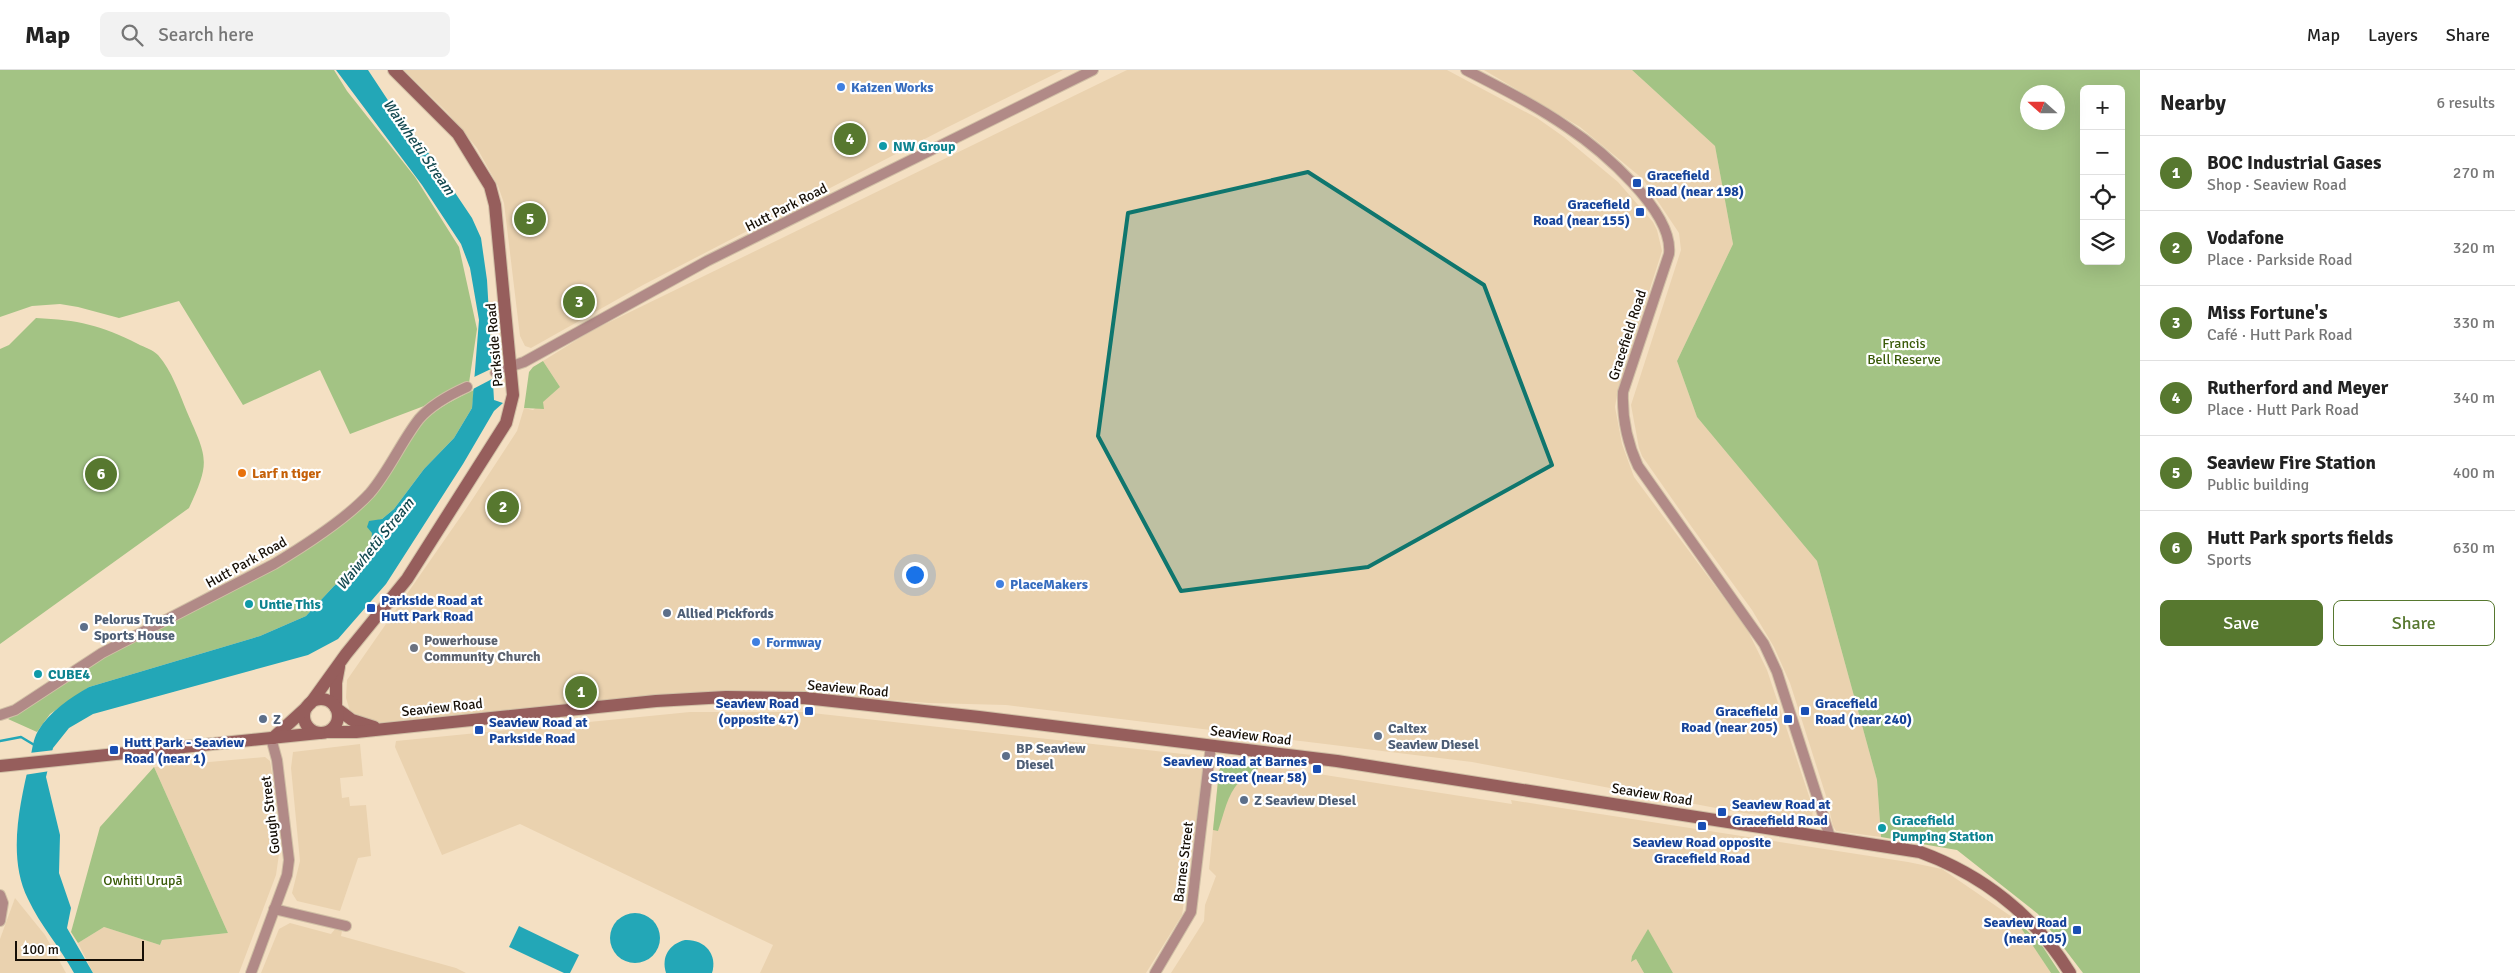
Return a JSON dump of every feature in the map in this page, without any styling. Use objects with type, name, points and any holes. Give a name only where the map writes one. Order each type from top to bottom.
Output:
[{"type":"main road","name":"Parkside Road","points":[[308,705],[341,660],[407,579],[506,423],[513,395],[512,366],[496,206],[490,186],[449,124],[394,70]]},
{"type":"main road","name":"Parkside Road","points":[[336,708],[336,683],[341,660]]},
{"type":"main road","name":"Seaview Road","points":[[0,766],[323,732],[379,729],[656,701],[761,697],[867,704],[1337,761],[1920,852],[1957,868],[2003,897],[2026,916],[2070,973]]},
{"type":"main road","points":[[272,738],[308,705],[314,701],[325,700],[336,708],[337,723],[323,732],[307,726],[304,716],[308,705]]},
{"type":"main road","name":"Seaview Road","points":[[336,708],[352,720],[379,729]]},
{"type":"street","name":"Hutt Park Road","points":[[494,374],[524,362],[707,261],[1093,70]]},
{"type":"street","name":"Gracefield Road","points":[[1466,70],[1538,108],[1587,143],[1635,186],[1666,229],[1670,243],[1669,254],[1623,392],[1622,410],[1628,445],[1638,466],[1764,644],[1777,672],[1830,837]]},
{"type":"street","name":"Hutt Park Road","points":[[0,715],[15,710],[102,653],[274,564],[298,549],[359,504],[371,492],[419,420],[435,405],[466,387]]},
{"type":"street","name":"Gough Street","points":[[251,973],[287,876],[289,860],[277,760],[272,738]]},
{"type":"street","name":"Barnes Street","points":[[1155,973],[1191,912],[1211,745]]},
{"type":"street","points":[[0,895],[3,903],[0,921]]},
{"type":"street","points":[[274,909],[346,926]]},
{"type":"highlighted area","points":[[1308,172],[1484,285],[1552,465],[1368,567],[1181,591],[1098,436],[1128,213]]},
{"type":"shaded area","points":[[404,70],[1063,70],[946,128],[643,285],[531,348],[525,346],[520,336],[504,203],[498,186],[477,148],[447,112]]},
{"type":"shaded area","points":[[1127,70],[1447,70],[1537,118],[1564,137],[1618,182],[1653,222],[1662,251],[1618,389],[1615,407],[1622,444],[1634,477],[1747,629],[1767,670],[1813,808],[1812,820],[1805,822],[1737,812],[1472,762],[1006,705],[929,703],[773,691],[687,693],[374,723],[350,711],[346,698],[347,680],[466,509],[517,431],[524,408],[533,410],[560,387],[543,361],[591,331]]},
{"type":"shaded area","points":[[1484,70],[1632,70],[1715,146],[1733,244],[1677,361],[1697,417],[1817,561],[1877,780],[1881,837],[1836,831],[1790,683],[1774,647],[1752,610],[1642,456],[1639,448],[1631,405],[1681,250],[1679,233],[1643,179],[1580,127]]},
{"type":"shaded area","points":[[690,712],[803,712],[1192,755],[1203,763],[1203,775],[1182,915],[1146,973],[760,973],[773,945],[520,824],[442,855],[395,747],[396,741]]},
{"type":"shaded area","points":[[360,744],[363,776],[340,778],[342,798],[349,797],[350,806],[366,805],[371,856],[358,858],[340,911],[297,901],[292,893],[300,861],[291,768],[293,752]]},
{"type":"shaded area","points":[[265,757],[270,761],[274,786],[279,854],[276,875],[239,973],[93,973],[78,943],[104,927],[160,945],[162,940],[228,933],[154,767]]},
{"type":"shaded area","points":[[1228,760],[1512,804],[1511,800],[1908,862],[1942,869],[2015,919],[2051,973],[1673,973],[1648,930],[1632,956],[1631,961],[1636,959],[1644,973],[1171,973],[1204,921],[1205,905],[1216,876],[1209,869],[1219,771],[1222,764]]},
{"type":"shaded area","points":[[15,898],[45,935],[66,973],[0,973],[0,939]]},
{"type":"shaded area","points":[[290,923],[331,934],[336,928],[342,931],[341,936],[456,968],[466,973],[261,973],[279,929]]},
{"type":"green space","points":[[0,70],[334,70],[347,91],[415,177],[459,247],[477,329],[469,383],[424,406],[350,434],[320,370],[243,405],[179,301],[119,318],[60,304],[32,306],[0,317]]},
{"type":"green space","name":"Francis Bell Reserve","points":[[1632,70],[2140,70],[2140,973],[2083,973],[2038,914],[1957,850],[1881,837],[1877,780],[1817,561],[1697,417],[1677,361],[1733,244],[1715,146]]},
{"type":"green space","points":[[36,318],[77,322],[101,328],[151,350],[158,355],[175,382],[199,440],[204,460],[201,480],[189,508],[0,644],[0,349],[9,345]]},
{"type":"green space","points":[[543,361],[560,387],[543,402],[544,409],[524,408],[529,372]]},
{"type":"green space","points":[[474,390],[472,408],[454,438],[424,469],[394,509],[382,519],[375,521],[371,544],[360,566],[334,586],[306,616],[260,636],[89,687],[50,714],[37,732],[8,719],[113,651],[271,570],[331,532],[369,502],[386,480],[407,444],[423,422],[453,400]]},
{"type":"green space","points":[[1228,760],[1260,765],[1255,771],[1241,779],[1235,787],[1218,831],[1213,830],[1219,771],[1222,764]]},
{"type":"green space","name":"Owhiti Urupā","points":[[154,767],[228,933],[162,940],[160,945],[104,927],[78,943],[71,932],[100,827]]},
{"type":"green space","points":[[2015,919],[2041,944],[2060,973],[2051,973]]},
{"type":"green space","points":[[1648,929],[1673,973],[1644,973],[1636,959],[1631,962],[1632,956]]},
{"type":"water","name":"Waiwhetū Stream","points":[[336,70],[368,70],[401,120],[421,142],[472,218],[481,238],[487,280],[494,400],[503,403],[494,411],[463,464],[386,584],[338,639],[308,655],[93,714],[69,728],[53,748],[46,777],[60,835],[59,873],[71,908],[67,928],[93,973],[74,973],[33,909],[22,883],[18,866],[17,830],[19,812],[34,741],[36,734],[43,724],[61,706],[89,687],[260,636],[306,616],[334,586],[360,566],[371,544],[372,533],[367,527],[369,521],[382,519],[394,509],[424,469],[454,438],[472,408],[479,320],[470,268],[461,244],[422,185]]},
{"type":"water","points":[[635,913],[644,915],[655,924],[660,938],[658,947],[649,958],[635,963],[626,961],[615,952],[610,938],[612,929],[621,918]]},
{"type":"water","points":[[519,926],[579,955],[570,973],[564,973],[509,947]]},
{"type":"water","points":[[685,940],[698,942],[708,949],[713,960],[712,973],[666,973],[665,962],[668,952],[679,942]]},
{"type":"pier","points":[[493,368],[494,378],[473,389],[472,378]]},
{"type":"pier","points":[[55,750],[50,771],[24,775],[29,753]]},
{"type":"waterway","points":[[0,741],[21,737],[36,746]]},
{"type":"place","name":"Kaizen Works","points":[[841,87]]},
{"type":"place","name":"Rutherford and Meyer","points":[[850,139]]},
{"type":"place","name":"NW Group","points":[[883,146]]},
{"type":"place","name":"Gracefield Road (near 198)","points":[[1637,183]]},
{"type":"place","name":"Gracefield Road (near 155)","points":[[1640,212]]},
{"type":"place","name":"Seaview Fire Station","points":[[530,219]]},
{"type":"place","name":"Miss Fortune's","points":[[579,302]]},
{"type":"place","name":"Larf n tiger","points":[[242,473]]},
{"type":"place","name":"Hutt Park sports fields","points":[[101,474]]},
{"type":"place","name":"Vodafone","points":[[503,507]]},
{"type":"place","name":"PlaceMakers","points":[[1000,584]]},
{"type":"place","name":"Untie This","points":[[249,604]]},
{"type":"place","name":"Parkside Road at Hutt Park Road","points":[[371,608]]},
{"type":"place","name":"Allied Pickfords","points":[[667,613]]},
{"type":"place","name":"Pelorus Trust Sports House","points":[[84,627]]},
{"type":"place","name":"Formway","points":[[756,642]]},
{"type":"place","name":"Powerhouse Community Church","points":[[414,648]]},
{"type":"place","name":"CUBE4","points":[[38,674]]},
{"type":"place","name":"BOC Industrial Gases","points":[[581,692]]},
{"type":"place","name":"Seaview Road (opposite 47)","points":[[809,711]]},
{"type":"place","name":"Gracefield Road (near 240)","points":[[1805,711]]},
{"type":"place","name":"Z","points":[[263,719]]},
{"type":"place","name":"Gracefield Road (near 205)","points":[[1788,719]]},
{"type":"place","name":"Seaview Road at Parkside Road","points":[[479,730]]},
{"type":"place","name":"Caltex Seaview Diesel","points":[[1378,736]]},
{"type":"place","name":"Hutt Park - Seaview Road (near 1)","points":[[114,750]]},
{"type":"place","name":"BP Seaview Diesel","points":[[1006,756]]},
{"type":"place","name":"Seaview Road at Barnes Street (near 58)","points":[[1317,769]]},
{"type":"place","name":"Z Seaview Diesel","points":[[1244,800]]},
{"type":"place","name":"Seaview Road at Gracefield Road","points":[[1722,812]]},
{"type":"place","name":"Seaview Road opposite Gracefield Road","points":[[1702,826]]},
{"type":"place","name":"Gracefield Pumping Station","points":[[1882,828]]},
{"type":"place","name":"Seaview Road (near 105)","points":[[2077,930]]}]
